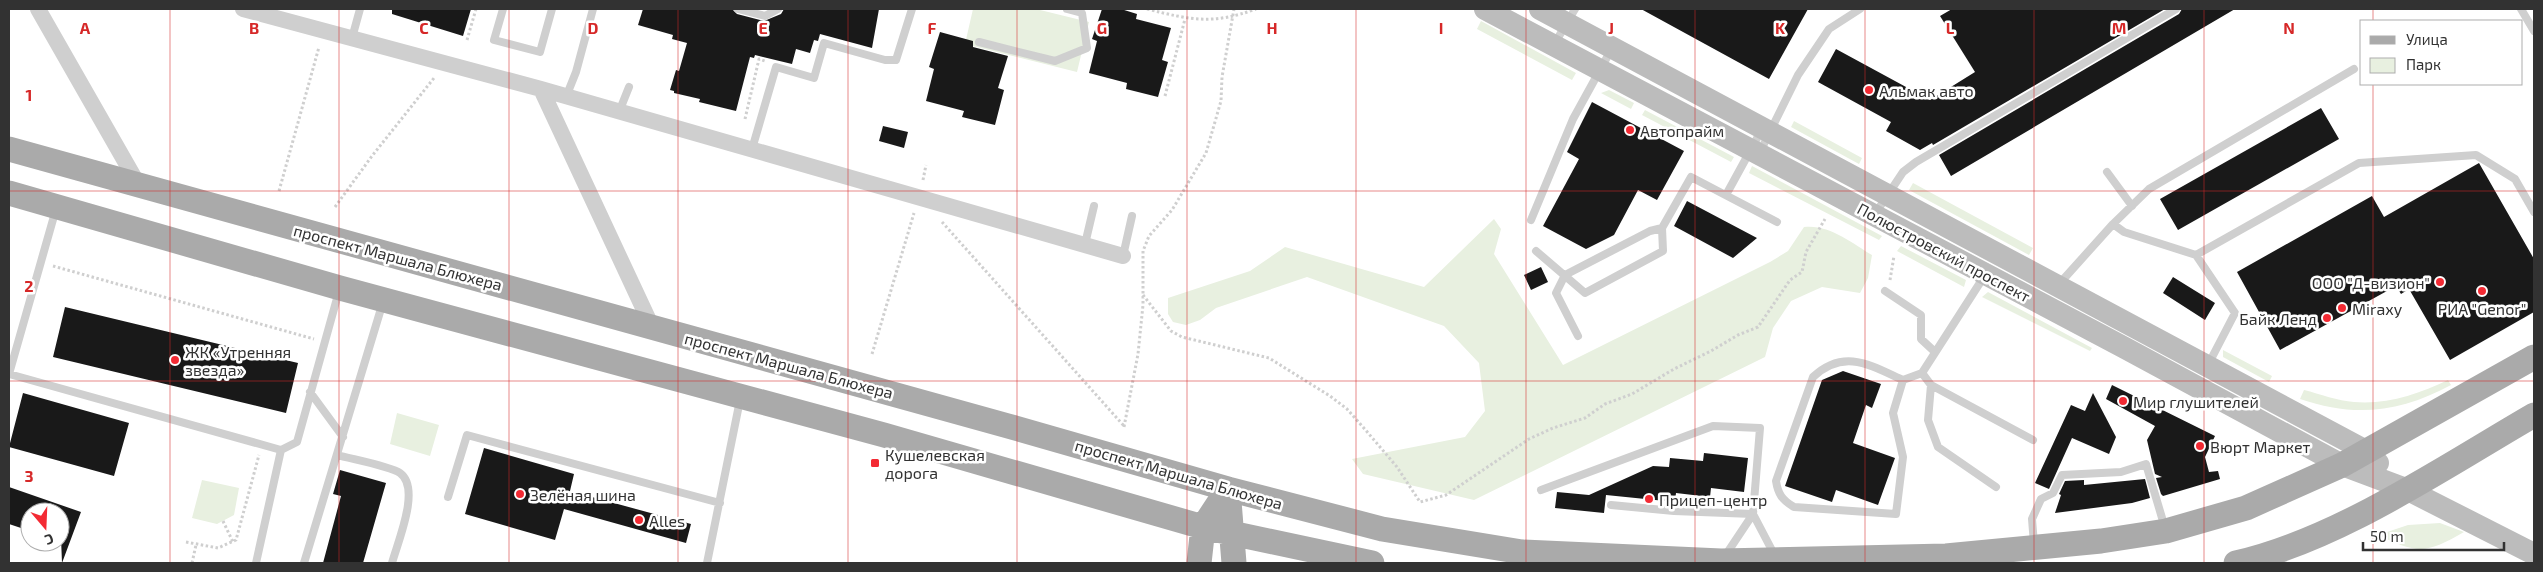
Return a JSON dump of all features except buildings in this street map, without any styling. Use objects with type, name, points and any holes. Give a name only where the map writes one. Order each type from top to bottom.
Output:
[{"type":"main road","name":"Полюстровский проспект","points":[[1485,9],[1874,215],[1991,264],[2052,296],[2342,466],[2406,489],[2534,554]]},
{"type":"main road","name":"Полюстровский проспект","points":[[1540,9],[1571,16],[1612,48],[1886,196],[1991,264]]},
{"type":"main road","name":"проспект Маршала Блюхера","points":[[9,149],[1228,489],[1382,530],[1522,552],[1721,561],[1946,556],[2102,541],[2166,531],[2246,508],[2342,466],[2534,357]]},
{"type":"main road","points":[[9,193],[340,288],[894,437],[1202,527],[1372,563]]},
{"type":"main road","name":"Полюстровский проспект","points":[[2052,296],[2207,367],[2366,452],[2406,489]]},
{"type":"main road","points":[[2240,563],[2281,550],[2347,522],[2534,415]]},
{"type":"main road","points":[[1200,563],[1202,527],[1228,489]]},
{"type":"main road","points":[[1228,489],[1234,563]]},
{"type":"street","points":[[38,9],[138,184]]},
{"type":"street","points":[[243,9],[752,149],[1124,256]]},
{"type":"street","points":[[541,90],[652,327]]},
{"type":"lane","points":[[352,39],[360,9]]},
{"type":"lane","points":[[503,9],[494,40],[540,52],[552,9]]},
{"type":"lane","points":[[566,97],[576,72],[593,9]]},
{"type":"lane","points":[[738,9],[765,16],[778,9]]},
{"type":"lane","points":[[752,149],[776,67],[814,78],[824,43],[885,60],[896,60],[912,9]]},
{"type":"lane","points":[[979,42],[1055,61],[1087,48],[1082,13],[1067,9]]},
{"type":"lane","points":[[1726,195],[1755,152],[1798,75],[1829,29],[1860,9]]},
{"type":"lane","points":[[1874,215],[1903,172],[1916,162],[2176,9]]},
{"type":"lane","points":[[2521,9],[2534,31]]},
{"type":"lane","points":[[1554,45],[1571,16]]},
{"type":"lane","points":[[1531,220],[1573,119],[1612,48]]},
{"type":"lane","points":[[2052,296],[2113,224],[2149,189],[2354,68]]},
{"type":"lane","points":[[619,112],[628,87]]},
{"type":"lane","points":[[2196,255],[2359,163],[2476,155],[2516,179],[2534,212]]},
{"type":"lane","points":[[2107,172],[2132,206]]},
{"type":"lane","points":[[1536,250],[1585,294],[1663,251],[1662,228],[1691,177],[1777,222]]},
{"type":"lane","points":[[1085,244],[1094,206]]},
{"type":"lane","points":[[56,207],[9,374],[281,450],[297,442],[340,288]]},
{"type":"lane","points":[[1124,256],[1132,216]]},
{"type":"lane","points":[[2113,224],[2124,232],[2196,255],[2235,313],[2207,367]]},
{"type":"lane","points":[[1578,336],[1556,293],[1565,275],[1650,230],[1662,228]]},
{"type":"lane","points":[[1903,380],[1893,413],[1903,457],[1896,514],[1794,507],[1784,501],[1778,492],[1776,481],[1813,377],[1824,367],[1838,362],[1853,361],[1866,363],[1903,380],[1922,373],[1991,264]]},
{"type":"lane","points":[[1887,293],[1920,315],[1921,339],[1935,352]]},
{"type":"lane","points":[[304,563],[384,300]]},
{"type":"lane","points":[[1922,373],[1931,385],[2033,440]]},
{"type":"lane","points":[[1931,385],[1928,420],[1938,447],[1996,487]]},
{"type":"lane","points":[[310,392],[343,437]]},
{"type":"lane","points":[[708,563],[741,396]]},
{"type":"lane","points":[[1541,490],[1713,426],[1760,428],[1753,514],[1721,561]]},
{"type":"lane","points":[[448,497],[467,435],[720,503]]},
{"type":"lane","points":[[256,563],[281,450]]},
{"type":"lane","points":[[337,455],[399,472],[409,482],[410,496],[392,563]]},
{"type":"lane","points":[[2034,548],[2032,519],[2041,499],[2053,493],[2062,475],[2121,472],[2146,464],[2166,531]]},
{"type":"lane","points":[[1611,506],[1753,514]]},
{"type":"lane","points":[[1753,514],[1777,560]]},
{"type":"path","points":[[467,40],[476,9]]},
{"type":"path","points":[[1147,9],[1197,21],[1233,17],[1256,9]]},
{"type":"path","points":[[919,196],[1124,427],[1138,354],[1143,295],[1143,251],[1148,236],[1158,228],[1190,183],[1208,146],[1221,101],[1222,77],[1234,9]]},
{"type":"path","points":[[1165,96],[1185,18]]},
{"type":"path","points":[[279,191],[323,31]]},
{"type":"path","points":[[744,119],[759,59]]},
{"type":"path","points":[[335,207],[372,156],[446,64]]},
{"type":"path","points":[[872,354],[919,196],[926,165]]},
{"type":"path","points":[[1143,295],[1171,331],[1182,338],[1269,358],[1330,396],[1347,409],[1397,467],[1420,502],[1446,495],[1529,439],[1553,428],[1585,418],[1605,404],[1632,394],[1674,369],[1717,348],[1738,335],[1758,327],[1790,280],[1802,272],[1806,252],[1826,219]]},
{"type":"path","points":[[1887,293],[1894,256]]},
{"type":"path","points":[[41,262],[325,342]]},
{"type":"path","points":[[186,542],[218,548],[236,540],[262,445]]},
{"type":"path","points":[[223,521],[233,542]]},
{"type":"path","points":[[192,563],[196,545]]},
{"type":"green space","points":[[973,9],[1036,9],[1089,22],[1077,72],[965,44]]},
{"type":"green space","points":[[1481,21],[1576,73],[1572,80],[1477,29]]},
{"type":"green space","points":[[1609,90],[1634,103],[1631,109],[1601,93]]},
{"type":"green space","points":[[1645,110],[1734,157],[1731,162],[1642,115]]},
{"type":"green space","points":[[1794,121],[1862,158],[1859,164],[1791,127]]},
{"type":"green space","points":[[1752,166],[1882,236],[1879,240],[1749,173]]},
{"type":"green space","points":[[1913,183],[2033,248],[2029,255],[1909,190]]},
{"type":"green space","points":[[1494,219],[1501,229],[1494,254],[1563,365],[1770,262],[1788,251],[1804,227],[1822,228],[1831,231],[1872,255],[1868,278],[1860,293],[1822,287],[1791,301],[1773,328],[1765,357],[1474,500],[1363,474],[1352,459],[1465,437],[1485,411],[1479,363],[1444,326],[1307,277],[1216,308],[1200,320],[1186,325],[1173,322],[1168,314],[1168,298],[1250,271],[1285,247],[1424,287]]},
{"type":"green space","points":[[1901,246],[1966,280],[1964,287],[1897,251]]},
{"type":"green space","points":[[1988,292],[2092,348],[2090,351],[1982,297]]},
{"type":"green space","points":[[2223,350],[2272,376],[2269,382],[2223,357]]},
{"type":"green space","points":[[2448,380],[2451,385],[2432,394],[2396,406],[2377,409],[2340,409],[2300,399],[2304,390],[2335,399],[2378,402],[2414,394]]},
{"type":"green space","points":[[397,413],[439,425],[430,456],[390,444]]},
{"type":"green space","points":[[202,480],[239,488],[234,515],[217,524],[192,518]]},
{"type":"green space","points":[[2440,523],[2464,532],[2431,548],[2422,549],[2403,546],[2378,535],[2408,525]]},
{"type":"place","name":"Альмак авто","points":[[1869,90]]},
{"type":"place","name":"Автопрайм","points":[[1630,130]]},
{"type":"place","name":"ООО \"Д-визион\"","points":[[2440,282]]},
{"type":"place","name":"РИА \"Genor\"","points":[[2482,291]]},
{"type":"place","name":"Miraxy","points":[[2342,308]]},
{"type":"place","name":"Байк Ленд","points":[[2327,318]]},
{"type":"place","name":"ЖК «Утренняя звезда»","points":[[175,360]]},
{"type":"place","name":"Мир глушителей","points":[[2123,401]]},
{"type":"place","name":"Вюрт Маркет","points":[[2200,446]]},
{"type":"place","name":"Кушелевская дорога","points":[[875,463]]},
{"type":"place","name":"Зелёная шина","points":[[520,494]]},
{"type":"place","name":"Прицеп-центр","points":[[1649,499]]},
{"type":"place","name":"Alles","points":[[639,520]]}]
